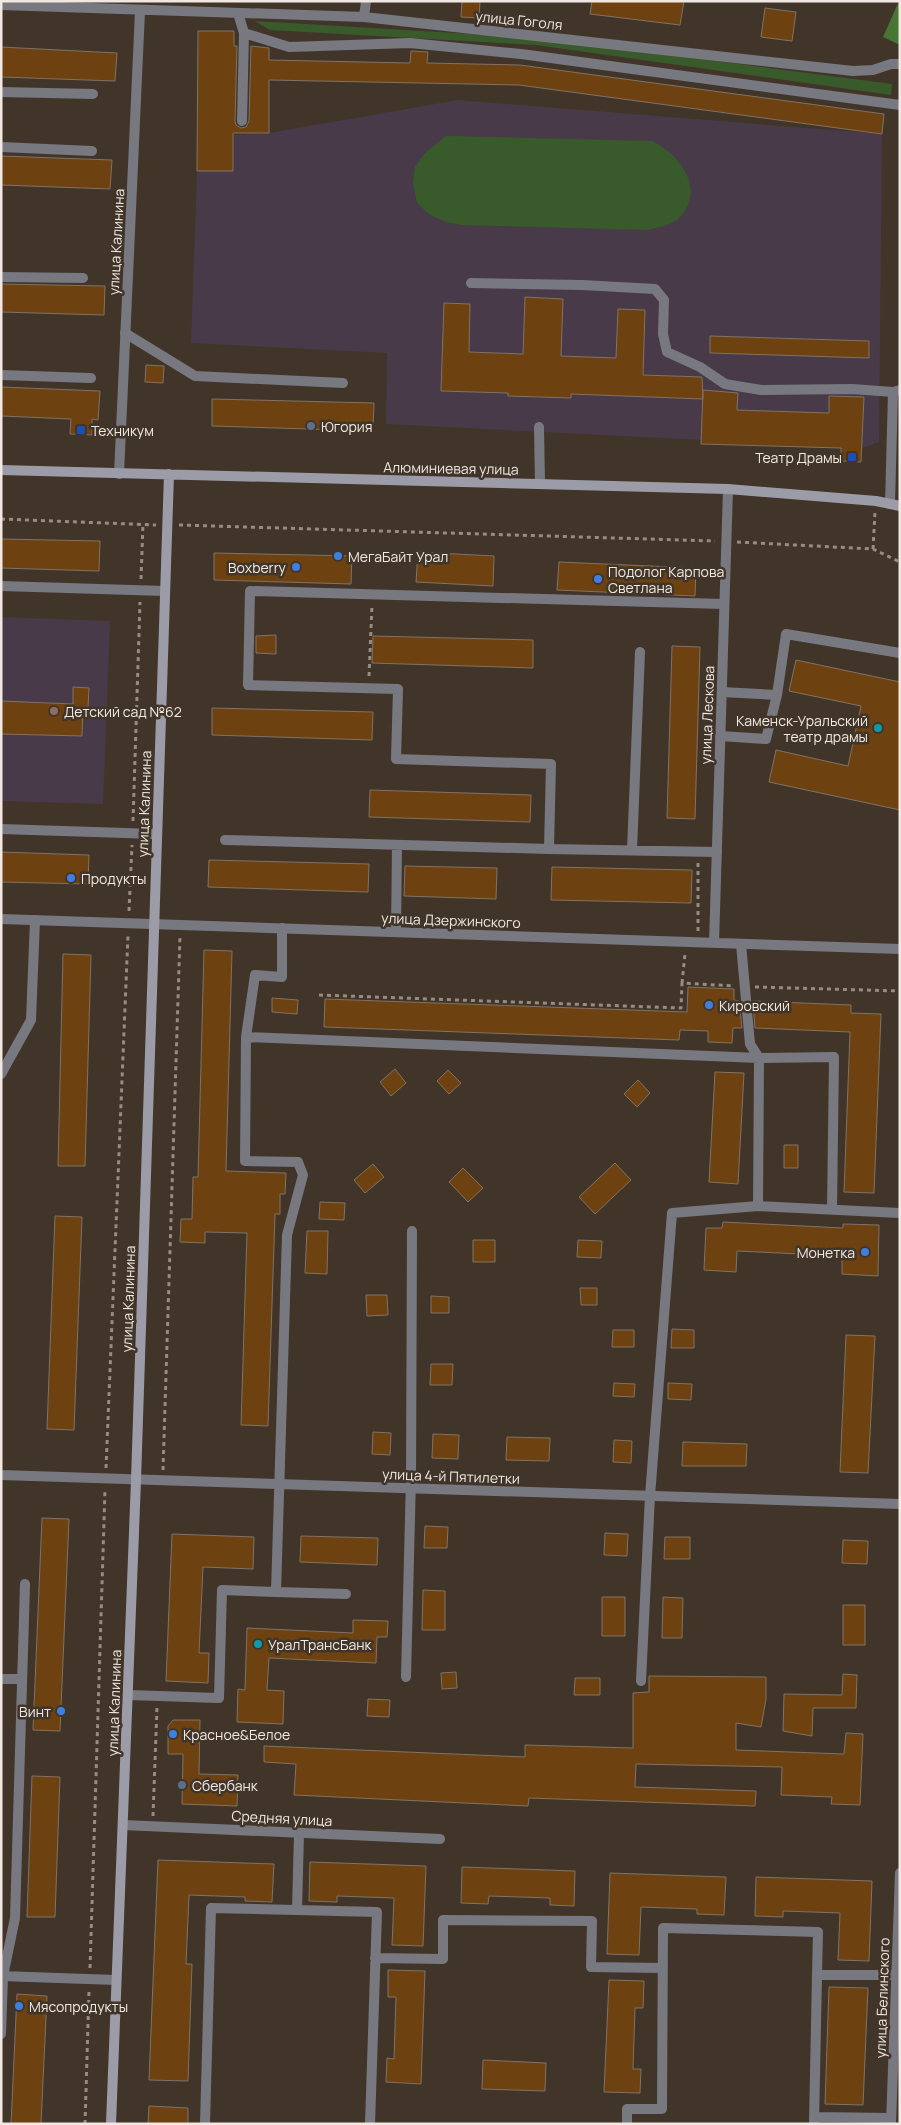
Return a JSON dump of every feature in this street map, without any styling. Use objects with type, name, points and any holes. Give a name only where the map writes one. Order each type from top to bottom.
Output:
[{"type":"main road","name":"Алюминиевая улица","points":[[1,470],[728,489],[852,498],[895,504]]},
{"type":"main road","name":"улица Калинина","points":[[112,2124],[136,1480],[169,474]]},
{"type":"street","points":[[364,17],[366,1]]},
{"type":"street","name":"улица Гоголя","points":[[1,5],[364,17],[853,71],[873,70],[891,64],[900,64]]},
{"type":"street","name":"улица Калинина","points":[[119,474],[140,11]]},
{"type":"street","points":[[238,14],[244,33],[242,121]]},
{"type":"street","points":[[244,33],[289,47],[410,44],[521,54],[900,105]]},
{"type":"street","points":[[1,92],[92,94]]},
{"type":"street","points":[[1,147],[92,150]]},
{"type":"street","points":[[1,277],[83,278]]},
{"type":"street","points":[[472,283],[582,285],[654,289],[664,300],[663,334],[667,352],[700,367],[725,384],[761,390],[852,389],[896,391],[895,504]]},
{"type":"street","points":[[125,334],[195,376],[342,383]]},
{"type":"street","points":[[1,374],[91,378]]},
{"type":"street","points":[[540,427],[540,484]]},
{"type":"street","name":"улица Лескова","points":[[714,943],[728,489]]},
{"type":"street","points":[[1,586],[165,591]]},
{"type":"street","points":[[549,849],[552,764],[396,759],[398,689],[248,685],[250,591],[724,604]]},
{"type":"street","points":[[720,736],[766,739],[777,695],[786,634],[900,654]]},
{"type":"street","points":[[632,850],[640,652]]},
{"type":"street","points":[[722,692],[777,695]]},
{"type":"street","points":[[1,829],[156,834]]},
{"type":"street","points":[[225,840],[717,852]]},
{"type":"street","points":[[396,932],[398,844]]},
{"type":"street","name":"улица Дзержинского","points":[[1,919],[900,949]]},
{"type":"street","points":[[1,1074],[31,1020],[35,920]]},
{"type":"street","points":[[276,1592],[287,1235],[303,1175],[298,1162],[245,1161],[246,1037],[256,975],[282,977],[282,928]]},
{"type":"street","points":[[741,944],[750,1044],[759,1058],[758,1206]]},
{"type":"street","points":[[246,1037],[759,1058],[834,1057],[832,1210]]},
{"type":"street","points":[[641,1681],[650,1496],[672,1213],[758,1206],[900,1213]]},
{"type":"street","points":[[406,1677],[412,1231]]},
{"type":"street","name":"улица 4-й Пятилетки","points":[[1,1476],[900,1504]]},
{"type":"street","points":[[1,2034],[2,1976],[15,1918],[25,1584]]},
{"type":"street","points":[[128,1695],[219,1698],[222,1590],[346,1594]]},
{"type":"street","points":[[1,1679],[22,1679]]},
{"type":"street","name":"Средняя улица","points":[[123,1825],[440,1839]]},
{"type":"street","points":[[297,1910],[299,1832]]},
{"type":"street","name":"улица Белинского","points":[[891,2121],[897,2020],[896,1975],[900,1873]]},
{"type":"street","points":[[205,2124],[211,1908],[377,1912],[370,2124]]},
{"type":"street","points":[[375,1958],[443,1959],[443,1920],[592,1921],[591,1967],[662,1968]]},
{"type":"street","points":[[627,2124],[627,2109],[662,2109],[663,1928],[818,1932],[814,2120],[891,2121]]},
{"type":"street","points":[[817,1975],[896,1975]]},
{"type":"street","points":[[2,1976],[116,1980]]},
{"type":"path","points":[[1,519],[726,541],[873,549],[900,562]]},
{"type":"path","points":[[85,2124],[106,1479],[143,524]]},
{"type":"path","points":[[369,688],[372,594]]},
{"type":"path","points":[[697,942],[698,852]]},
{"type":"path","points":[[162,1480],[180,925]]},
{"type":"path","points":[[318,995],[681,1008],[685,949]]},
{"type":"path","points":[[682,983],[745,987],[900,991]]},
{"type":"path","points":[[153,1826],[158,1696]]},
{"type":"shaded area","points":[[458,100],[882,134],[879,442],[862,448],[386,424],[387,353],[191,343],[197,171],[233,171],[233,135],[269,133]]},
{"type":"shaded area","name":"Детский сад №62","points":[[1,617],[110,621],[103,804],[1,801]]},
{"type":"green space","points":[[900,1],[900,45],[883,37]]},
{"type":"green space","points":[[255,21],[539,38],[892,84],[891,95],[536,45],[270,30]]},
{"type":"green space","points":[[446,136],[652,141],[663,147],[681,164],[690,186],[690,197],[686,208],[678,219],[649,230],[461,225],[446,222],[430,215],[417,203],[413,182],[415,167],[425,153]]},
{"type":"building","points":[[462,1],[480,1],[479,18],[461,17]]},
{"type":"building","points":[[592,1],[684,1],[680,25],[590,14]]},
{"type":"building","points":[[765,8],[796,12],[792,41],[761,37]]},
{"type":"building","points":[[198,31],[234,31],[234,46],[237,46],[235,121],[236,125],[241,128],[246,127],[249,121],[251,46],[269,48],[269,60],[410,63],[411,51],[428,52],[427,63],[520,65],[884,114],[882,134],[519,85],[269,80],[269,133],[233,133],[233,171],[197,171]]},
{"type":"building","points":[[1,47],[117,53],[115,81],[1,77]]},
{"type":"building","points":[[1,156],[112,160],[110,189],[1,185]]},
{"type":"building","points":[[1,284],[105,286],[104,315],[1,312]]},
{"type":"building","points":[[525,297],[563,299],[561,356],[616,358],[618,309],[645,310],[643,375],[702,377],[703,399],[571,394],[571,398],[508,396],[508,393],[441,391],[444,303],[470,304],[469,352],[523,354]]},
{"type":"building","points":[[710,336],[869,341],[869,358],[710,353]]},
{"type":"building","points":[[146,365],[164,366],[163,383],[145,382]]},
{"type":"building","points":[[1,387],[100,391],[98,420],[92,419],[92,435],[70,434],[71,419],[1,416]]},
{"type":"building","points":[[703,390],[738,393],[737,410],[829,413],[829,396],[864,397],[861,462],[841,461],[841,448],[701,444]]},
{"type":"building","points":[[212,399],[374,403],[373,431],[212,426]]},
{"type":"building","points":[[1,539],[100,541],[99,571],[1,568]]},
{"type":"building","points":[[418,552],[494,556],[493,586],[416,582]]},
{"type":"building","points":[[214,553],[352,556],[351,584],[214,580]]},
{"type":"building","points":[[559,562],[696,568],[695,596],[557,590]]},
{"type":"building","points":[[276,635],[276,654],[256,653],[256,636]]},
{"type":"building","points":[[373,636],[533,640],[533,668],[372,663]]},
{"type":"building","points":[[672,646],[700,647],[695,819],[667,818]]},
{"type":"building","name":"Каменск-Уральский театр драмы","points":[[796,660],[900,682],[900,810],[769,782],[776,750],[848,766],[861,706],[789,691]]},
{"type":"building","points":[[73,687],[89,688],[88,707],[83,707],[82,736],[1,734],[1,701],[73,704]]},
{"type":"building","points":[[212,708],[373,712],[372,740],[212,735]]},
{"type":"building","points":[[370,790],[531,795],[530,822],[369,817]]},
{"type":"building","points":[[1,852],[89,855],[88,884],[1,882]]},
{"type":"building","points":[[209,860],[369,864],[368,892],[208,887]]},
{"type":"building","points":[[405,866],[497,868],[496,899],[404,896]]},
{"type":"building","points":[[552,867],[692,870],[691,903],[551,900]]},
{"type":"building","points":[[204,950],[232,951],[226,1171],[286,1173],[285,1194],[280,1194],[280,1214],[275,1214],[268,1426],[241,1425],[247,1233],[205,1232],[205,1243],[180,1242],[181,1219],[192,1219],[193,1177],[198,1177]]},
{"type":"building","points":[[63,954],[91,955],[85,1166],[58,1166]]},
{"type":"building","points":[[688,987],[734,989],[734,1000],[739,1001],[742,1028],[733,1028],[732,1043],[708,1042],[708,1031],[680,1030],[679,1040],[324,1027],[325,999],[687,1012]]},
{"type":"building","points":[[272,998],[298,1000],[297,1014],[272,1012]]},
{"type":"building","points":[[753,1001],[851,1005],[851,1013],[881,1014],[874,1193],[844,1192],[850,1032],[755,1028]]},
{"type":"building","points":[[395,1069],[406,1083],[391,1096],[380,1082]]},
{"type":"building","points":[[448,1070],[461,1083],[449,1094],[437,1081]]},
{"type":"building","points":[[715,1072],[744,1073],[738,1184],[709,1182]]},
{"type":"building","points":[[638,1080],[650,1093],[637,1107],[624,1094]]},
{"type":"building","points":[[784,1145],[798,1145],[798,1168],[784,1168]]},
{"type":"building","points":[[615,1163],[631,1180],[595,1214],[579,1197]]},
{"type":"building","points":[[373,1164],[384,1177],[365,1193],[354,1180]]},
{"type":"building","points":[[463,1168],[483,1188],[468,1202],[449,1182]]},
{"type":"building","points":[[320,1202],[345,1203],[344,1220],[319,1219]]},
{"type":"building","points":[[55,1216],[82,1217],[74,1430],[47,1429]]},
{"type":"building","points":[[723,1222],[843,1228],[843,1224],[879,1225],[878,1276],[842,1274],[842,1256],[737,1251],[736,1272],[704,1270],[706,1228],[722,1228]]},
{"type":"building","points":[[307,1231],[328,1231],[327,1274],[305,1273]]},
{"type":"building","points":[[473,1240],[495,1240],[495,1262],[473,1262]]},
{"type":"building","points":[[578,1240],[602,1241],[601,1258],[577,1257]]},
{"type":"building","points":[[580,1288],[597,1288],[597,1305],[581,1305]]},
{"type":"building","points":[[366,1295],[387,1295],[388,1315],[367,1316]]},
{"type":"building","points":[[431,1296],[449,1297],[449,1313],[431,1313]]},
{"type":"building","points":[[672,1329],[694,1330],[694,1348],[671,1348]]},
{"type":"building","points":[[613,1330],[634,1330],[634,1347],[612,1347]]},
{"type":"building","points":[[846,1335],[875,1336],[868,1473],[840,1472]]},
{"type":"building","points":[[431,1364],[453,1364],[452,1385],[430,1385]]},
{"type":"building","points":[[614,1383],[635,1384],[634,1397],[613,1396]]},
{"type":"building","points":[[668,1383],[692,1384],[691,1400],[668,1399]]},
{"type":"building","points":[[373,1432],[391,1433],[390,1455],[372,1454]]},
{"type":"building","points":[[433,1434],[459,1435],[458,1459],[432,1458]]},
{"type":"building","points":[[507,1437],[550,1438],[549,1461],[506,1460]]},
{"type":"building","points":[[614,1440],[632,1441],[631,1463],[613,1462]]},
{"type":"building","points":[[683,1442],[747,1444],[746,1466],[682,1466]]},
{"type":"building","points":[[42,1518],[69,1519],[60,1731],[33,1730]]},
{"type":"building","points":[[425,1526],[448,1527],[447,1548],[424,1548]]},
{"type":"building","points":[[605,1533],[628,1534],[627,1556],[604,1555]]},
{"type":"building","points":[[172,1534],[254,1537],[253,1569],[203,1567],[199,1653],[209,1653],[208,1683],[166,1681]]},
{"type":"building","points":[[301,1536],[378,1538],[377,1565],[300,1562]]},
{"type":"building","points":[[665,1537],[690,1537],[690,1559],[664,1559]]},
{"type":"building","points":[[843,1540],[868,1541],[867,1564],[842,1563]]},
{"type":"building","points":[[423,1590],[445,1591],[445,1630],[422,1630]]},
{"type":"building","points":[[602,1597],[625,1597],[625,1636],[602,1636]]},
{"type":"building","points":[[663,1597],[683,1598],[682,1638],[662,1638]]},
{"type":"building","points":[[843,1605],[865,1605],[865,1645],[843,1645]]},
{"type":"building","points":[[353,1620],[388,1621],[387,1637],[377,1637],[376,1663],[269,1658],[267,1690],[284,1691],[283,1724],[237,1722],[238,1689],[245,1690],[247,1628],[353,1633]]},
{"type":"building","points":[[456,1672],[457,1688],[442,1689],[441,1673]]},
{"type":"building","points":[[843,1674],[857,1675],[856,1708],[813,1708],[812,1736],[783,1731],[784,1694],[842,1695]]},
{"type":"building","points":[[649,1676],[766,1677],[766,1699],[761,1727],[736,1723],[736,1750],[844,1754],[846,1733],[863,1734],[860,1805],[831,1804],[832,1797],[781,1795],[782,1767],[636,1764],[635,1787],[756,1791],[755,1806],[529,1798],[528,1806],[294,1795],[296,1764],[264,1762],[264,1746],[525,1757],[525,1745],[633,1748],[633,1693],[649,1692]]},
{"type":"building","points":[[575,1678],[600,1678],[600,1695],[574,1695]]},
{"type":"building","points":[[368,1699],[390,1700],[389,1717],[367,1716]]},
{"type":"building","points":[[173,1720],[200,1720],[199,1774],[238,1775],[237,1806],[182,1804],[183,1754],[168,1754],[168,1726]]},
{"type":"building","points":[[32,1776],[60,1777],[55,1917],[27,1917]]},
{"type":"building","points":[[158,1860],[274,1864],[272,1902],[245,1901],[245,1897],[189,1895],[186,1964],[192,1964],[188,2081],[149,2080]]},
{"type":"building","points":[[310,1862],[426,1866],[423,1946],[392,1945],[394,1898],[337,1896],[337,1902],[309,1901]]},
{"type":"building","points":[[462,1867],[575,1871],[574,1906],[550,1905],[550,1898],[489,1896],[488,1904],[461,1903]]},
{"type":"building","points":[[610,1873],[726,1877],[724,1915],[697,1914],[697,1909],[641,1907],[639,1955],[607,1954]]},
{"type":"building","points":[[756,1877],[872,1881],[869,1961],[838,1960],[840,1913],[783,1911],[783,1917],[755,1916]]},
{"type":"building","points":[[388,1970],[425,1971],[421,2084],[386,2082],[387,2058],[394,2059],[396,1997],[388,1997]]},
{"type":"building","points":[[609,1980],[644,1981],[643,2008],[635,2008],[633,2069],[641,2069],[640,2093],[604,2092]]},
{"type":"building","points":[[829,1987],[868,1988],[863,2105],[825,2104]]},
{"type":"building","points":[[17,1994],[47,1996],[41,2124],[11,2124]]},
{"type":"building","points":[[483,2060],[546,2063],[545,2091],[482,2089]]},
{"type":"building","points":[[149,2106],[188,2108],[188,2124],[148,2124]]},
{"type":"place","name":"Югория","points":[[311,426]]},
{"type":"place","name":"Техникум","points":[[81,430]]},
{"type":"place","name":"Театр Драмы","points":[[852,457]]},
{"type":"place","name":"МегаБайт Урал","points":[[338,556]]},
{"type":"place","name":"Boxberry","points":[[296,567]]},
{"type":"place","name":"Подолог Карпова Светлана","points":[[598,579]]},
{"type":"place","name":"Детский сад №62","points":[[54,711]]},
{"type":"place","name":"Каменск-Уральский театр драмы","points":[[878,728]]},
{"type":"place","name":"Продукты","points":[[71,878]]},
{"type":"place","name":"Кировский","points":[[709,1005]]},
{"type":"place","name":"Монетка","points":[[865,1252]]},
{"type":"place","name":"УралТрансБанк","points":[[258,1644]]},
{"type":"place","name":"Винт","points":[[61,1711]]},
{"type":"place","name":"Красное&Белое","points":[[173,1734]]},
{"type":"place","name":"Сбербанк","points":[[182,1785]]},
{"type":"place","name":"Мясопродукты","points":[[19,2006]]}]
